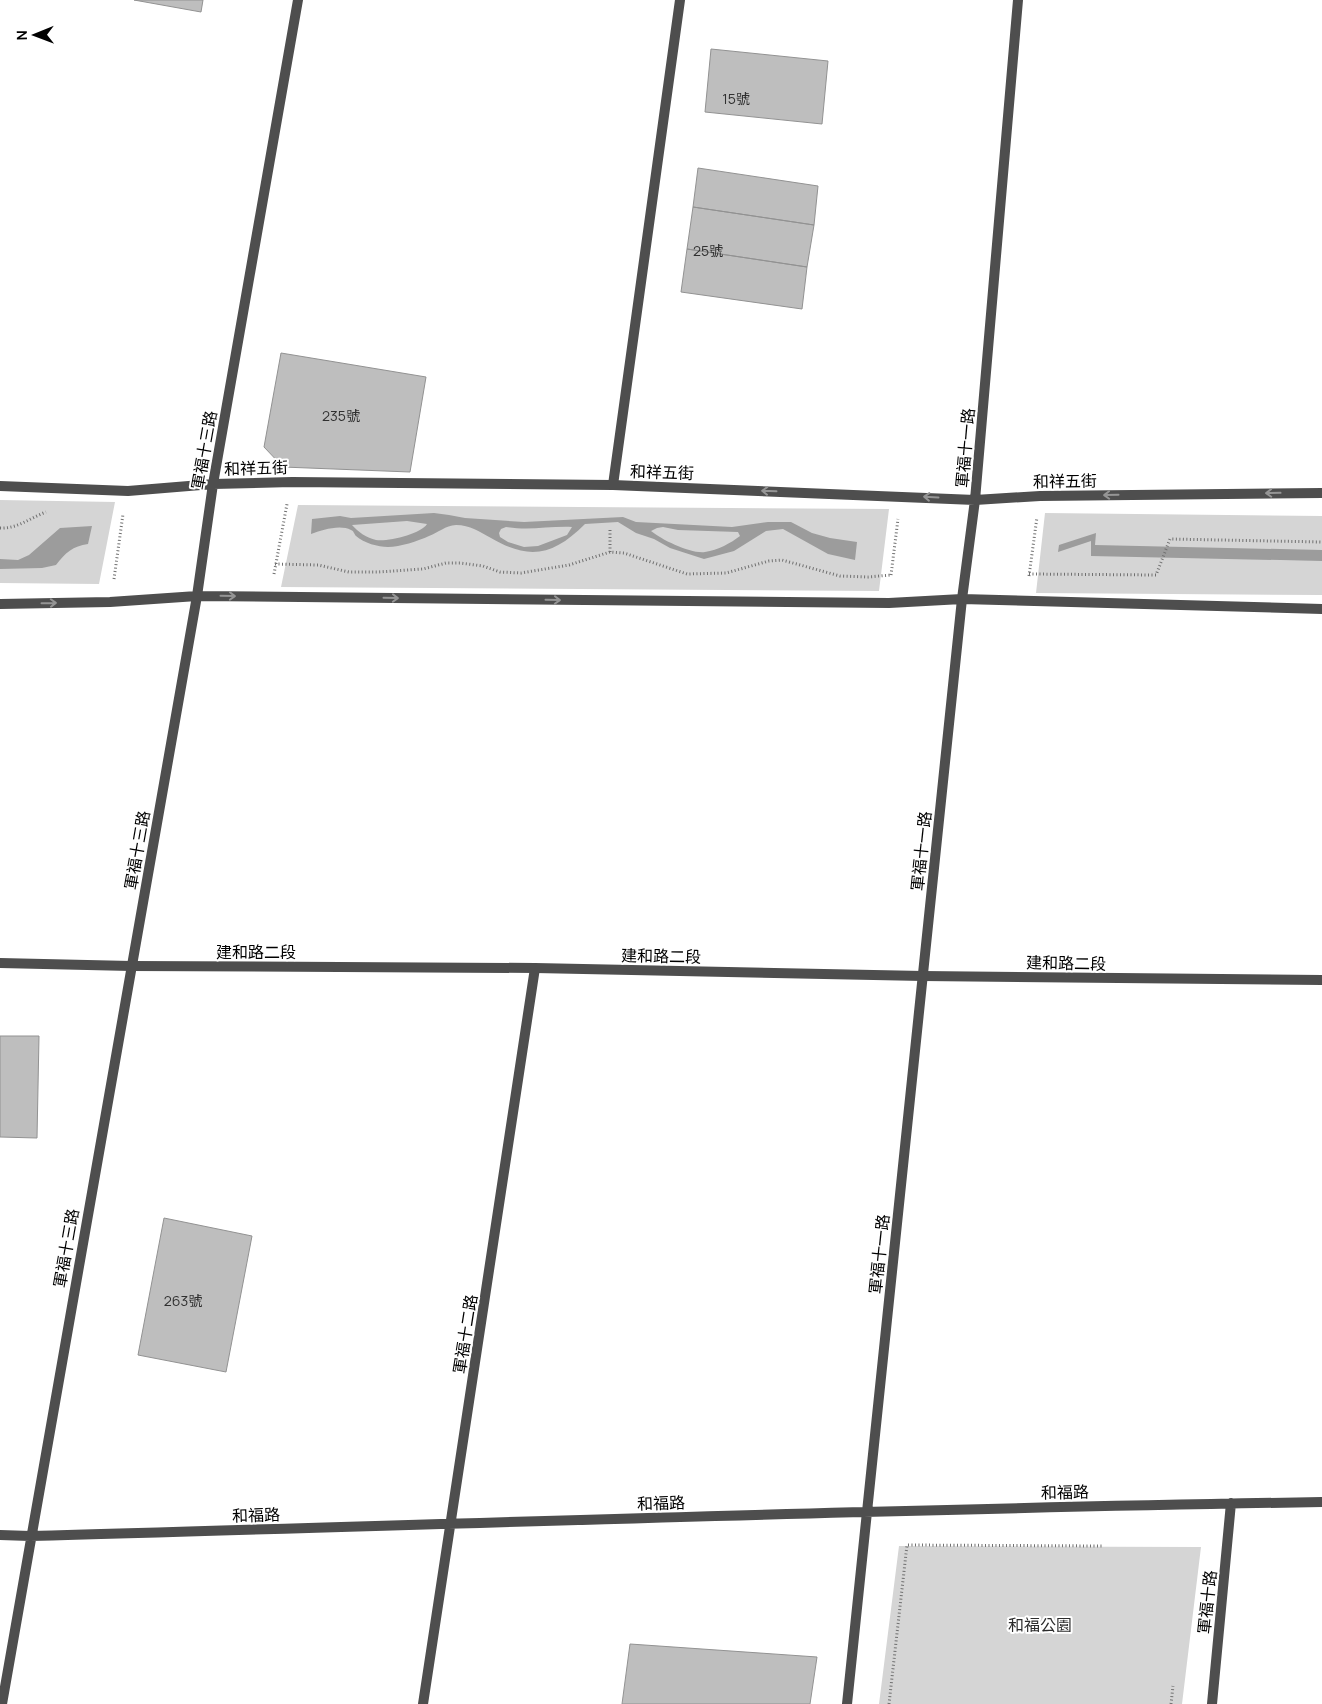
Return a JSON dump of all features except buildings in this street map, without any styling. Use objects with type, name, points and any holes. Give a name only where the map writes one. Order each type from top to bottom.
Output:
[{"type":"street","name":"軍福十三路","points":[[2,1704],[30,1536],[197,596],[213,484],[298,0]]},
{"type":"street","points":[[613,485],[680,0]]},
{"type":"street","name":"軍福十一路","points":[[847,1704],[962,599],[975,500],[1018,0]]},
{"type":"street","name":"和祥五街","points":[[0,486],[128,491],[213,484],[292,482],[613,485],[975,500],[1040,496],[1322,493]]},
{"type":"street","points":[[0,604],[110,602],[197,596],[889,603],[962,599],[1322,609]]},
{"type":"street","name":"建和路二段","points":[[0,963],[131,966],[535,968],[923,976],[1322,980]]},
{"type":"street","name":"軍福十二路","points":[[423,1704],[535,968]]},
{"type":"street","name":"和福路","points":[[0,1535],[30,1536],[868,1511],[1322,1502]]},
{"type":"street","name":"軍福十路","points":[[1212,1704],[1231,1504]]},
{"type":"path","points":[[271,597],[275,564],[292,482]]},
{"type":"path","points":[[110,602],[123,509],[128,491]]},
{"type":"path","points":[[889,603],[900,496]]},
{"type":"path","points":[[1030,601],[1029,574],[1040,496]]},
{"type":"path","points":[[0,528],[22,524],[32,517],[53,511]]},
{"type":"path","points":[[610,530],[610,552]]},
{"type":"path","points":[[1029,574],[1156,575],[1170,539],[1322,542]]},
{"type":"path","points":[[275,564],[318,565],[350,572],[378,572],[424,569],[460,563],[483,566],[500,572],[521,573],[569,566],[610,552],[624,553],[652,564],[687,574],[726,574],[769,561],[782,560],[840,576],[892,575]]},
{"type":"path","points":[[889,1704],[907,1545],[1102,1546]]},
{"type":"path","points":[[1171,1704],[1173,1686]]},
{"type":"green space","points":[[0,500],[115,502],[99,584],[0,583]]},
{"type":"green space","points":[[298,505],[889,509],[879,591],[281,587]]},
{"type":"green space","points":[[1045,513],[1322,516],[1322,595],[1036,593]]},
{"type":"green space","name":"和福公園","points":[[899,1546],[1201,1547],[1182,1704],[879,1704]]},
{"type":"shaded area","points":[[434,513],[465,518],[524,522],[623,517],[636,522],[732,527],[768,522],[791,522],[812,533],[857,542],[855,560],[828,554],[783,529],[766,531],[734,551],[704,559],[670,548],[654,539],[636,533],[618,522],[585,524],[563,543],[541,551],[530,552],[505,545],[475,529],[461,525],[449,527],[420,540],[393,547],[367,543],[347,528],[331,528],[311,534],[312,519],[340,516],[351,518]],"holes":[[[407,521],[427,524],[424,528],[411,534],[381,540],[366,536],[352,525]],[[506,527],[523,529],[572,527],[567,535],[538,546],[524,547],[508,542],[500,537],[501,529]],[[657,528],[738,532],[740,536],[719,548],[699,552],[677,546],[651,531]]]},
{"type":"shaded area","points":[[92,526],[88,544],[78,546],[70,551],[56,565],[42,568],[0,569],[0,559],[18,560],[29,555],[60,528]]},
{"type":"shaded area","points":[[1096,533],[1095,545],[1322,550],[1322,561],[1091,556],[1091,541],[1058,552],[1059,545]]}]
